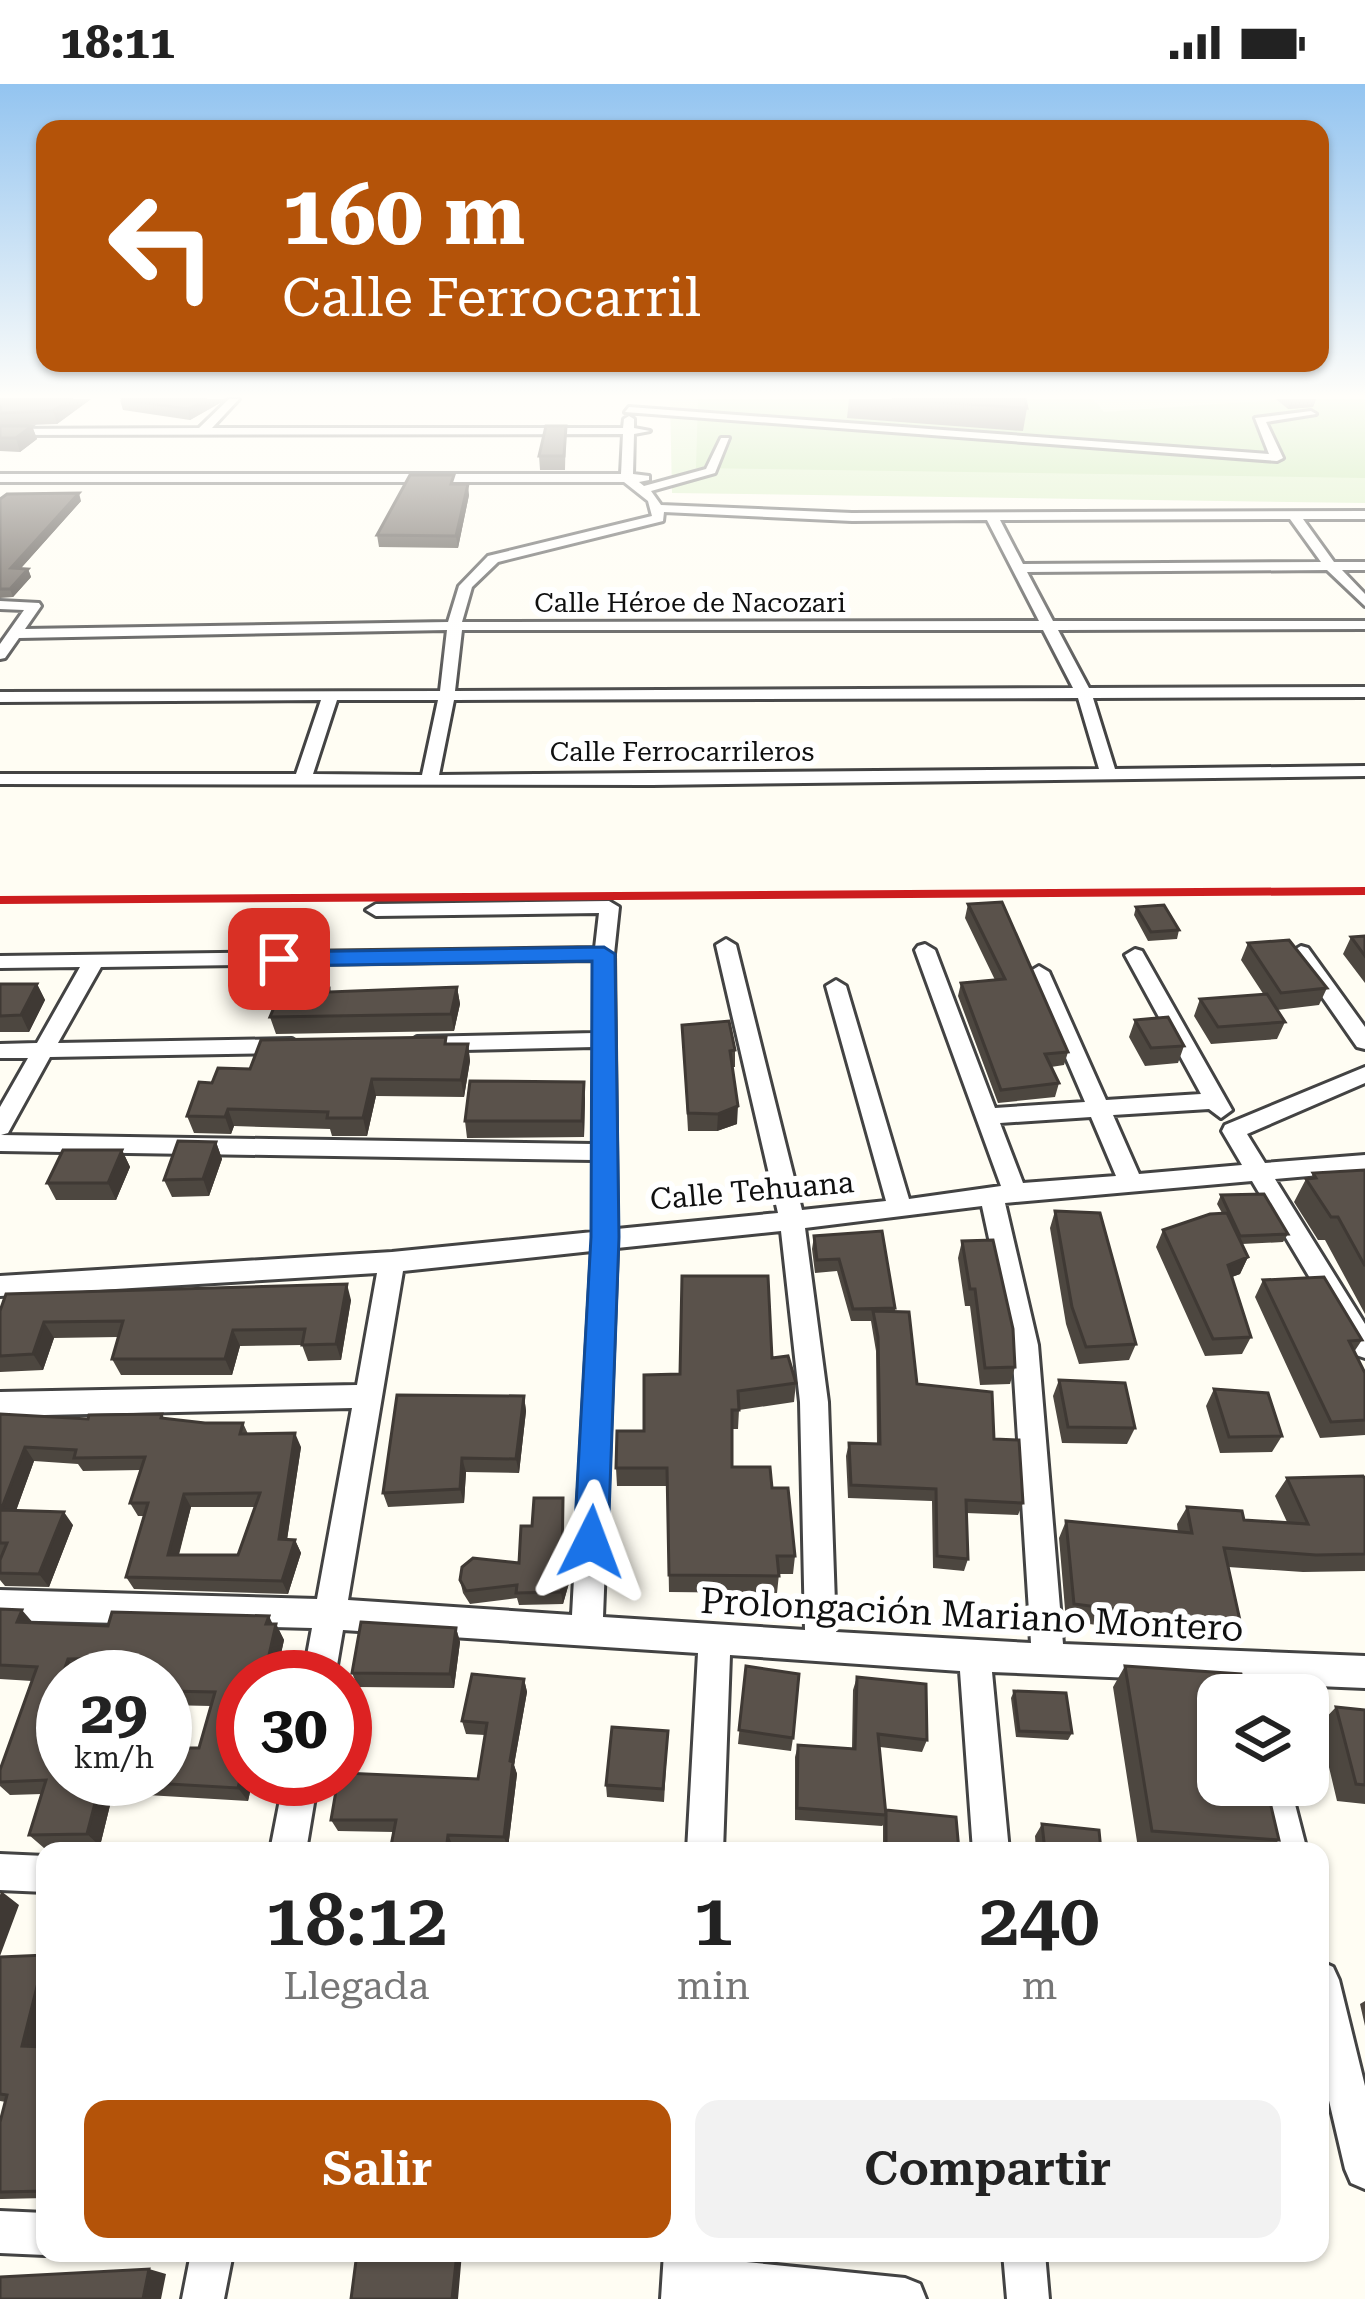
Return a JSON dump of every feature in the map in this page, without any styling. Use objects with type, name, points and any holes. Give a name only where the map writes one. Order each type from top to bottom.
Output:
[{"type":"street","points":[[651,502],[658,513]]},
{"type":"street","points":[[429,780],[447,694],[454,626],[466,586],[493,559],[658,513],[852,517],[1365,514]]},
{"type":"street","points":[[1293,514],[1330,566],[1365,602]]},
{"type":"street","points":[[992,515],[1085,696],[1108,773]]},
{"type":"street","points":[[1016,568],[1365,566]]},
{"type":"street","points":[[0,605],[34,606],[0,655]]},
{"type":"street","name":"Calle Héroe de Nacozari","points":[[16,634],[454,626],[1365,625]]},
{"type":"street","points":[[0,697],[1365,692]]},
{"type":"street","points":[[302,781],[330,697]]},
{"type":"street","name":"Calle Ferrocarrileros","points":[[0,779],[302,781],[1365,771]]},
{"type":"street","points":[[376,910],[609,907],[604,954],[605,1237],[586,1630]]},
{"type":"street","points":[[726,944],[792,1221],[814,1402],[821,1646]]},
{"type":"street","points":[[925,950],[985,1116],[1004,1195],[1025,1345],[1048,1660]]},
{"type":"street","points":[[1301,952],[1365,1042]]},
{"type":"street","points":[[0,962],[604,954]]},
{"type":"street","points":[[1135,956],[1255,1172],[1365,1347]]},
{"type":"street","points":[[0,1127],[94,962]]},
{"type":"street","points":[[1039,972],[1130,1182]]},
{"type":"street","points":[[836,986],[901,1209]]},
{"type":"street","points":[[394,1044],[606,1040]]},
{"type":"street","points":[[0,1051],[324,1046]]},
{"type":"street","points":[[1233,1131],[1365,1074]]},
{"type":"street","points":[[985,1116],[1216,1101]]},
{"type":"street","points":[[0,1143],[604,1152]]},
{"type":"street","name":"Calle Tehuana","points":[[0,1286],[392,1262],[1130,1182],[1365,1163]]},
{"type":"street","points":[[325,1650],[392,1262]]},
{"type":"street","points":[[0,1404],[368,1396]]},
{"type":"street","name":"Prolongación Mariano Montero","points":[[0,1605],[331,1614],[1048,1660],[1197,1676]]},
{"type":"street","points":[[705,1842],[715,1641]]},
{"type":"street","points":[[975,1656],[990,1842]]},
{"type":"street","name":"Prolongación Mariano Montero","points":[[1329,1675],[1365,1672]]},
{"type":"street","points":[[290,1842],[296,1806]]},
{"type":"street","points":[[1278,1806],[1287,1842]]},
{"type":"street","points":[[0,1872],[36,1874]]},
{"type":"street","points":[[1329,2019],[1365,2169]]},
{"type":"street","points":[[0,2231],[36,2233]]},
{"type":"street","points":[[203,2299],[210,2262]]},
{"type":"street","points":[[1025,2262],[1028,2299]]},
{"type":"street","points":[[684,2276],[905,2299]]},
{"type":"building","points":[[0,502],[71,502],[11,568],[28,569],[10,589],[0,589]]},
{"type":"building","points":[[395,502],[464,502],[456,536],[377,535]]},
{"type":"building","points":[[1002,902],[1068,1052],[1045,1054],[1059,1083],[1001,1090],[961,983],[1005,979],[968,904]]},
{"type":"building","points":[[1164,905],[1179,930],[1151,932],[1136,907]]},
{"type":"building","points":[[1365,936],[1365,956],[1351,937]]},
{"type":"building","points":[[1289,940],[1327,988],[1281,993],[1248,943]]},
{"type":"building","points":[[0,984],[37,984],[21,1015],[0,1016]]},
{"type":"building","points":[[457,987],[451,1014],[270,1017],[282,988],[329,988],[329,992]]},
{"type":"building","points":[[1267,994],[1285,1022],[1218,1027],[1200,999]]},
{"type":"building","points":[[1168,1017],[1184,1046],[1151,1048],[1135,1020]]},
{"type":"building","points":[[729,1021],[738,1106],[718,1114],[688,1113],[682,1025]]},
{"type":"building","points":[[446,1037],[445,1044],[468,1044],[461,1080],[372,1079],[363,1118],[327,1118],[328,1112],[228,1109],[225,1117],[187,1116],[199,1082],[212,1083],[218,1068],[250,1069],[261,1040]]},
{"type":"building","points":[[470,1081],[584,1082],[582,1121],[465,1121]]},
{"type":"building","points":[[178,1141],[216,1142],[203,1179],[164,1180]]},
{"type":"building","points":[[63,1150],[122,1150],[108,1183],[47,1183]]},
{"type":"building","points":[[1365,1170],[1365,1266],[1338,1217],[1331,1217],[1306,1179],[1316,1178],[1313,1173]]},
{"type":"building","points":[[1264,1194],[1288,1234],[1240,1236],[1221,1195]]},
{"type":"building","points":[[1055,1211],[1100,1213],[1136,1344],[1086,1347],[1072,1307]]},
{"type":"building","points":[[1227,1213],[1248,1257],[1228,1265],[1251,1337],[1213,1339],[1163,1230]]},
{"type":"building","points":[[882,1231],[895,1308],[853,1309],[839,1259],[817,1260],[814,1236]]},
{"type":"building","points":[[993,1240],[1013,1329],[1015,1367],[985,1368],[975,1289],[970,1289],[962,1241]]},
{"type":"building","points":[[682,1276],[768,1276],[772,1358],[788,1356],[796,1383],[738,1391],[739,1410],[732,1410],[732,1467],[770,1467],[772,1488],[788,1488],[795,1556],[777,1556],[779,1576],[669,1575],[667,1468],[616,1468],[617,1431],[644,1431],[644,1375],[680,1374]]},
{"type":"building","points":[[1324,1277],[1362,1340],[1349,1341],[1365,1373],[1365,1420],[1331,1422],[1263,1280]]},
{"type":"building","points":[[347,1284],[336,1344],[302,1345],[305,1329],[233,1330],[225,1359],[112,1359],[123,1321],[44,1322],[33,1354],[0,1356],[0,1311],[6,1294]]},
{"type":"building","points":[[873,1311],[909,1312],[917,1384],[992,1392],[994,1439],[1019,1440],[1023,1503],[966,1500],[968,1559],[937,1556],[936,1489],[851,1485],[849,1443],[880,1444],[878,1337]]},
{"type":"building","points":[[1059,1380],[1125,1383],[1135,1428],[1068,1427]]},
{"type":"building","points":[[1214,1389],[1268,1393],[1282,1436],[1229,1437]]},
{"type":"building","points":[[397,1395],[524,1396],[516,1459],[462,1458],[460,1489],[383,1493]]},
{"type":"building","points":[[0,1414],[88,1419],[89,1415],[162,1414],[161,1418],[205,1423],[243,1423],[240,1434],[295,1433],[279,1539],[295,1540],[282,1581],[126,1577],[148,1503],[130,1503],[145,1457],[74,1458],[76,1450],[25,1447],[1,1510],[64,1512],[39,1574],[0,1573],[7,1543],[0,1543]],"holes":[[[260,1493],[238,1555],[168,1555],[184,1494]]]},
{"type":"building","points":[[1363,1476],[1365,1554],[1224,1548],[1241,1625],[1074,1604],[1066,1521],[1192,1533],[1187,1507],[1242,1511],[1244,1520],[1308,1524],[1287,1478]]},
{"type":"building","points":[[534,1498],[563,1498],[562,1570],[568,1571],[561,1592],[516,1593],[517,1585],[466,1591],[460,1580],[462,1567],[473,1558],[519,1563],[521,1526],[532,1526]]},
{"type":"building","points":[[0,1609],[22,1610],[17,1622],[108,1626],[112,1612],[269,1616],[266,1624],[276,1624],[270,1650],[216,1650],[216,1787],[192,1785],[192,1748],[199,1748],[215,1692],[192,1692],[192,1650],[36,1650],[36,1667],[0,1665]]},
{"type":"building","points":[[361,1622],[456,1628],[450,1674],[372,1673],[372,1650],[356,1650]]},
{"type":"building","points":[[746,1666],[799,1674],[793,1738],[739,1730]]},
{"type":"building","points":[[1125,1666],[1241,1674],[1197,1674],[1197,1806],[1271,1806],[1279,1840],[1152,1831]]},
{"type":"building","points":[[36,1670],[36,1780],[0,1782],[0,1770]]},
{"type":"building","points":[[472,1674],[524,1679],[504,1837],[448,1835],[447,1842],[392,1842],[396,1820],[331,1820],[333,1806],[372,1806],[372,1774],[478,1779],[487,1723],[462,1721]]},
{"type":"building","points":[[857,1677],[926,1684],[927,1740],[878,1734],[886,1815],[797,1808],[798,1745],[855,1749]]},
{"type":"building","points":[[1014,1691],[1066,1693],[1072,1733],[1019,1731]]},
{"type":"building","points":[[1336,1707],[1365,1710],[1365,1785],[1356,1784]]},
{"type":"building","points":[[612,1727],[668,1731],[663,1789],[606,1785]]},
{"type":"building","points":[[38,1806],[94,1806],[87,1834],[29,1835]]},
{"type":"building","points":[[886,1810],[956,1817],[958,1842],[886,1842]]},
{"type":"building","points":[[1042,1824],[1099,1830],[1100,1842],[1044,1842]]},
{"type":"building","points":[[36,1955],[36,1991],[22,2046],[36,2047],[36,2191],[0,2192],[0,2122],[7,2095],[0,2094],[0,1957]]},
{"type":"building","points":[[356,2262],[456,2262],[452,2299],[351,2299]]},
{"type":"building","points":[[149,2269],[143,2299],[0,2299],[0,2277]]},
{"type":"railway","points":[[0,900],[1365,891]]},
{"type":"route","points":[[279,959],[604,954],[605,1237],[591,1542]]}]
